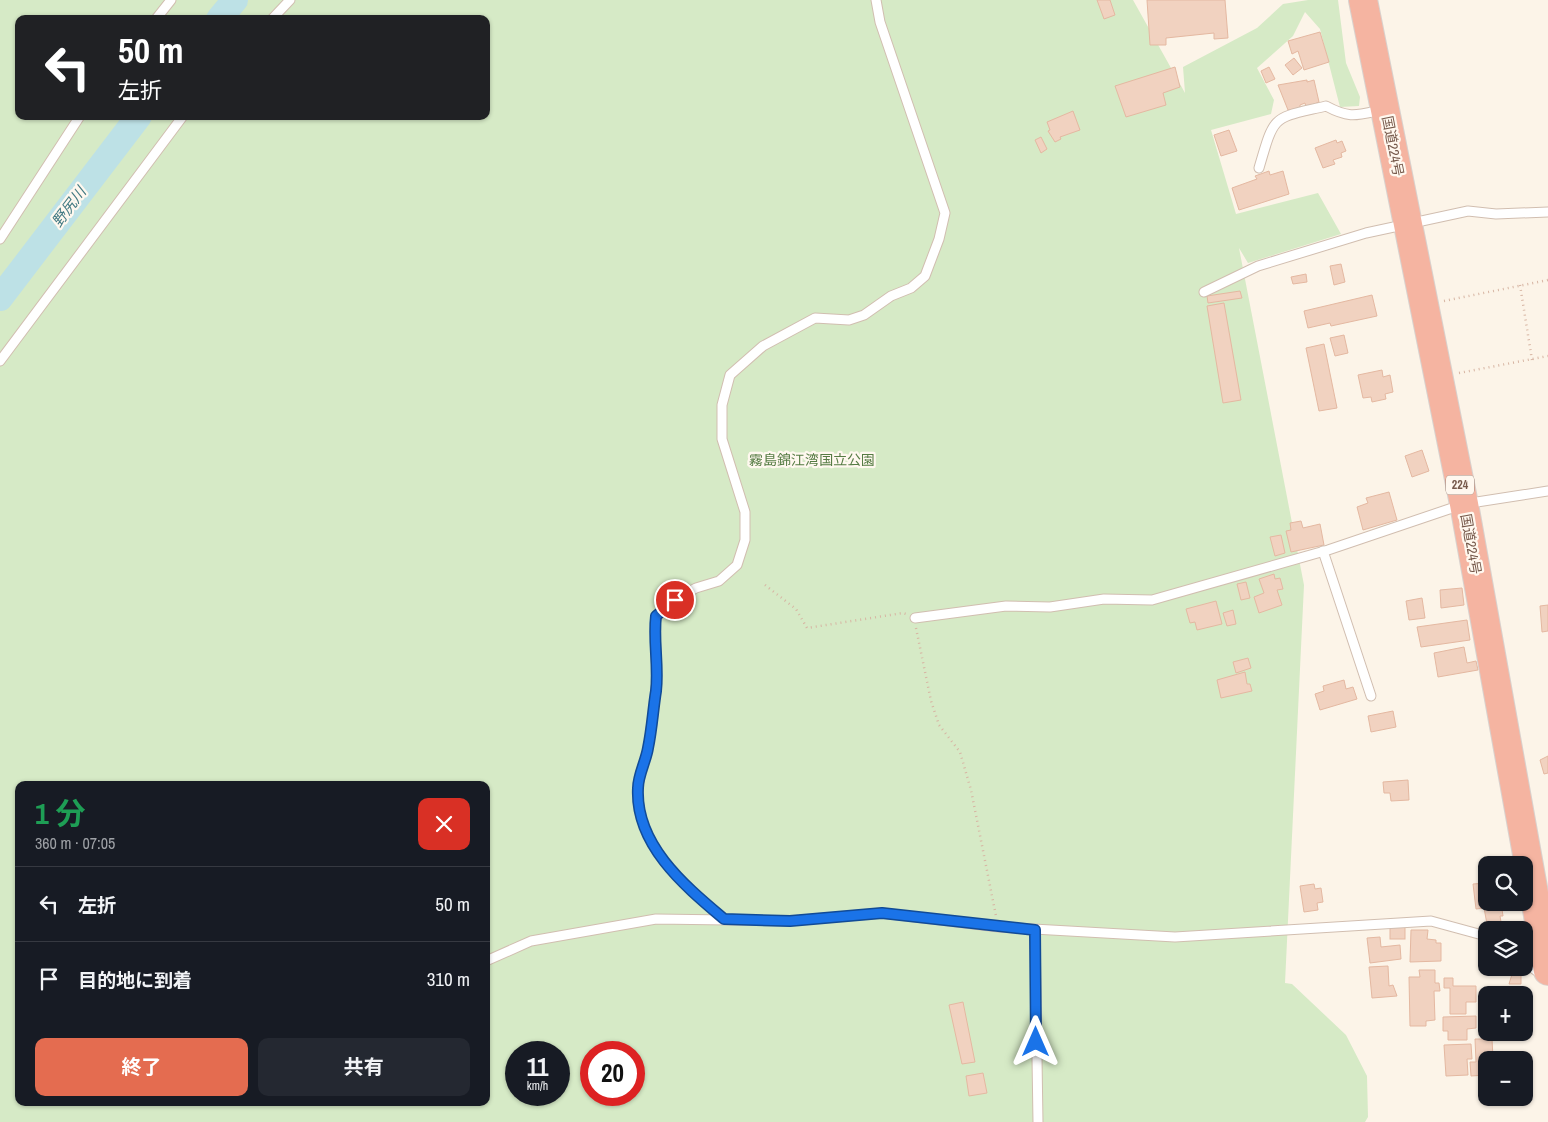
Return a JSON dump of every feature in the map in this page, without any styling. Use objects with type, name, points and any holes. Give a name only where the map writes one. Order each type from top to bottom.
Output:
[{"type":"highway","name":"国道224号","points":[[1363,0],[1464,504],[1548,971]]},
{"type":"lane","points":[[159,15],[171,0]]},
{"type":"lane","points":[[276,15],[290,0]]},
{"type":"lane","points":[[724,919],[672,872],[653,846],[639,808],[638,787],[648,748],[656,688],[654,632],[656,616],[675,600],[689,592],[719,581],[737,565],[745,540],[745,512],[722,439],[722,405],[730,375],[763,346],[815,318],[849,320],[864,315],[891,296],[911,288],[925,276],[939,239],[945,213],[880,22],[876,0]]},
{"type":"lane","points":[[1259,168],[1270,131],[1281,117],[1326,106],[1342,115],[1352,117],[1385,109]]},
{"type":"lane","points":[[0,239],[77,120]]},
{"type":"lane","points":[[0,361],[180,120]]},
{"type":"lane","points":[[1204,292],[1258,266],[1366,233],[1468,211],[1496,214],[1548,212]]},
{"type":"lane","points":[[915,618],[1006,606],[1050,607],[1104,600],[1152,600],[1323,551],[1464,504],[1548,491]]},
{"type":"lane","points":[[1323,551],[1371,696]]},
{"type":"lane","points":[[490,959],[530,941],[656,920],[724,919],[790,921],[882,913],[998,927],[1175,937],[1431,921],[1478,934]]},
{"type":"lane","points":[[1035,930],[1038,1122]]},
{"type":"lane","points":[[1533,968],[1548,979]]},
{"type":"path","points":[[1424,305],[1548,280]]},
{"type":"path","points":[[1520,285],[1532,360]]},
{"type":"path","points":[[1438,376],[1476,371],[1548,356]]},
{"type":"path","points":[[764,585],[796,609],[806,628],[903,613],[915,618],[916,632],[931,700],[939,725],[960,752],[971,790],[998,927]]},
{"type":"green space","name":"霧島錦江湾国立公園","points":[[0,0],[1133,0],[1185,93],[1183,67],[1257,28],[1283,4],[1308,0],[1338,0],[1346,63],[1360,97],[1359,106],[1340,107],[1320,29],[1305,12],[1293,36],[1257,68],[1274,100],[1271,114],[1211,130],[1236,214],[1318,193],[1341,234],[1248,263],[1239,248],[1304,585],[1285,983],[1292,984],[1346,1035],[1367,1076],[1368,1117],[1365,1122],[0,1122]]},
{"type":"building","points":[[1097,0],[1110,0],[1115,15],[1104,19]]},
{"type":"building","points":[[1147,0],[1225,0],[1228,38],[1214,39],[1214,33],[1166,38],[1166,45],[1150,45]]},
{"type":"building","points":[[1320,32],[1329,62],[1304,70],[1298,51],[1292,54],[1288,41]]},
{"type":"building","points":[[1294,58],[1302,68],[1293,75],[1285,65]]},
{"type":"building","points":[[1175,67],[1180,87],[1163,93],[1166,105],[1126,117],[1115,86]]},
{"type":"building","points":[[1269,67],[1275,79],[1266,83],[1261,71]]},
{"type":"building","points":[[1307,80],[1307,82],[1314,80],[1319,102],[1306,107],[1305,103],[1300,105],[1300,108],[1288,110],[1278,85]]},
{"type":"building","points":[[1073,111],[1080,130],[1060,137],[1061,139],[1055,142],[1048,131],[1050,130],[1047,122]]},
{"type":"building","points":[[1229,130],[1237,151],[1221,156],[1214,135]]},
{"type":"building","points":[[1041,137],[1047,149],[1041,153],[1035,140]]},
{"type":"building","points":[[1336,140],[1337,143],[1342,141],[1346,151],[1341,153],[1342,157],[1333,160],[1335,164],[1323,168],[1315,148]]},
{"type":"building","points":[[1269,171],[1270,175],[1283,171],[1289,194],[1239,210],[1232,188],[1257,179],[1255,176]]},
{"type":"building","points":[[1341,264],[1345,282],[1334,285],[1330,266]]},
{"type":"building","points":[[1306,274],[1307,282],[1293,284],[1291,277]]},
{"type":"building","points":[[1240,291],[1242,298],[1208,303],[1207,296]]},
{"type":"building","points":[[1372,295],[1377,316],[1331,326],[1330,323],[1308,328],[1304,311]]},
{"type":"building","points":[[1224,303],[1241,400],[1223,403],[1207,306]]},
{"type":"building","points":[[1344,335],[1348,353],[1335,356],[1330,338]]},
{"type":"building","points":[[1324,344],[1337,408],[1319,411],[1306,348]]},
{"type":"building","points":[[1382,370],[1383,377],[1390,375],[1393,392],[1385,394],[1386,399],[1372,402],[1371,397],[1363,398],[1358,375]]},
{"type":"building","points":[[1422,450],[1429,471],[1412,477],[1405,456]]},
{"type":"building","points":[[1389,492],[1397,520],[1363,530],[1357,507],[1368,503],[1366,498]]},
{"type":"building","points":[[1301,521],[1303,528],[1320,524],[1324,545],[1291,552],[1286,531],[1291,530],[1290,523]]},
{"type":"building","points":[[1281,535],[1285,553],[1275,556],[1270,537]]},
{"type":"building","points":[[1274,574],[1275,579],[1280,578],[1283,589],[1277,590],[1282,605],[1259,613],[1254,597],[1264,593],[1259,579]]},
{"type":"building","points":[[1246,582],[1250,598],[1241,600],[1237,584]]},
{"type":"building","points":[[1462,588],[1464,605],[1441,608],[1440,590]]},
{"type":"building","points":[[1422,598],[1425,618],[1409,620],[1406,601]]},
{"type":"building","points":[[1216,601],[1222,624],[1197,630],[1195,622],[1190,623],[1186,609]]},
{"type":"building","points":[[1548,605],[1548,631],[1542,632],[1540,606]]},
{"type":"building","points":[[1233,610],[1236,624],[1227,626],[1223,613]]},
{"type":"building","points":[[1467,620],[1470,640],[1421,647],[1417,627]]},
{"type":"building","points":[[1464,647],[1467,663],[1476,661],[1478,670],[1438,677],[1434,653]]},
{"type":"building","points":[[1248,658],[1251,668],[1236,673],[1233,662]]},
{"type":"building","points":[[1245,672],[1247,684],[1250,684],[1252,691],[1221,698],[1217,680]]},
{"type":"building","points":[[1344,680],[1346,689],[1353,687],[1357,699],[1320,710],[1315,694],[1324,691],[1323,686]]},
{"type":"building","points":[[1393,711],[1396,727],[1371,732],[1368,716]]},
{"type":"building","points":[[1548,756],[1548,773],[1544,774],[1540,760]]},
{"type":"building","points":[[1408,780],[1409,800],[1391,801],[1390,793],[1384,793],[1383,782]]},
{"type":"building","points":[[1314,884],[1315,889],[1321,888],[1323,902],[1317,903],[1318,910],[1304,912],[1300,886]]},
{"type":"building","points":[[1473,884],[1478,884],[1478,909],[1476,909]]},
{"type":"building","points":[[1485,911],[1502,911],[1503,916],[1500,916],[1501,921],[1486,921]]},
{"type":"building","points":[[1390,926],[1405,926],[1405,939],[1390,939]]},
{"type":"building","points":[[1411,930],[1428,930],[1427,939],[1436,940],[1436,943],[1441,943],[1441,961],[1410,962]]},
{"type":"building","points":[[1380,937],[1381,947],[1400,945],[1401,959],[1370,963],[1367,938]]},
{"type":"building","points":[[1388,966],[1389,986],[1393,985],[1397,996],[1372,998],[1369,967]]},
{"type":"building","points":[[1419,970],[1435,970],[1435,983],[1439,983],[1440,991],[1434,991],[1435,1020],[1426,1021],[1426,1026],[1410,1026],[1409,977],[1420,977]]},
{"type":"building","points":[[1511,976],[1521,976],[1521,984],[1509,984]]},
{"type":"building","points":[[1444,978],[1453,978],[1453,986],[1476,986],[1476,1002],[1466,1002],[1466,1014],[1450,1014],[1450,988],[1444,988]]},
{"type":"building","points":[[963,1002],[975,1062],[962,1064],[949,1005]]},
{"type":"building","points":[[1476,1016],[1476,1028],[1467,1029],[1467,1040],[1448,1040],[1448,1031],[1443,1031],[1443,1017]]},
{"type":"building","points":[[1475,1039],[1478,1039],[1478,1041],[1492,1041],[1493,1051],[1478,1051],[1478,1076],[1471,1076],[1470,1062],[1476,1062]]},
{"type":"building","points":[[1471,1044],[1472,1059],[1467,1059],[1468,1075],[1446,1076],[1444,1045]]},
{"type":"building","points":[[983,1073],[987,1093],[969,1096],[966,1076]]},
{"type":"waterway","name":"野尻川","points":[[222,15],[235,0]]},
{"type":"waterway","name":"野尻川","points":[[0,298],[136,120]]},
{"type":"route","points":[[675,600],[656,616],[654,632],[657,668],[656,688],[648,748],[638,787],[639,808],[653,846],[672,872],[724,919],[790,921],[882,913],[1035,930],[1036,1042]]}]
